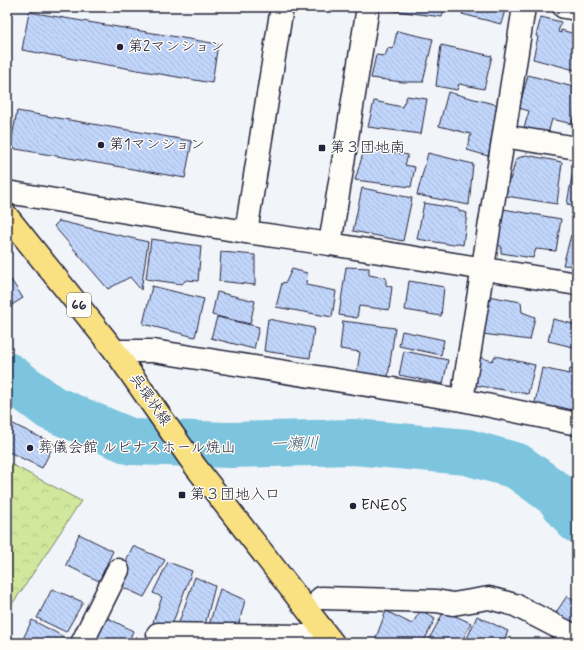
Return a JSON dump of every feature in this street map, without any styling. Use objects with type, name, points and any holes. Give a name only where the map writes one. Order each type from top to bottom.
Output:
[{"type":"main road","name":"呉環状線","points":[[7,216],[116,351],[195,466],[320,639]]},
{"type":"street","points":[[246,232],[282,7]]},
{"type":"street","points":[[330,244],[368,7]]},
{"type":"street","points":[[462,400],[524,7]]},
{"type":"street","points":[[564,7],[577,9]]},
{"type":"street","points":[[504,136],[577,148]]},
{"type":"street","points":[[7,192],[246,232],[577,284]]},
{"type":"street","points":[[116,351],[153,351],[462,400],[577,424]]},
{"type":"street","points":[[82,643],[118,570]]},
{"type":"street","points":[[321,598],[436,600],[453,604],[489,598],[515,606],[577,637]]},
{"type":"street","points":[[158,634],[320,639]]},
{"type":"green space","points":[[7,462],[81,501],[7,611]]},
{"type":"building","points":[[390,7],[444,7],[442,17],[389,10]]},
{"type":"building","points":[[464,7],[506,7],[501,24],[462,14]]},
{"type":"building","name":"第2マンション","points":[[29,12],[218,44],[212,83],[22,50]]},
{"type":"building","points":[[541,17],[561,22],[558,32],[561,33],[561,30],[577,36],[577,67],[575,70],[533,59],[538,37],[536,36]]},
{"type":"building","points":[[397,31],[433,39],[423,82],[402,82],[371,78],[376,55],[385,56],[388,48],[393,49]]},
{"type":"building","points":[[441,45],[492,56],[484,89],[459,84],[457,90],[436,86]]},
{"type":"building","points":[[528,75],[577,88],[577,104],[572,124],[552,119],[548,134],[524,128],[529,111],[519,108]]},
{"type":"building","points":[[448,92],[501,106],[488,156],[467,150],[471,134],[439,126]]},
{"type":"building","points":[[407,96],[427,99],[421,134],[368,127],[374,101],[402,107]]},
{"type":"building","name":"第1マンション","points":[[17,111],[192,141],[185,178],[10,148]]},
{"type":"building","points":[[365,147],[408,155],[405,165],[415,167],[411,187],[355,180]]},
{"type":"building","points":[[428,153],[473,164],[469,205],[417,195]]},
{"type":"building","points":[[526,155],[562,162],[557,204],[506,196],[509,180],[516,159]]},
{"type":"building","points":[[574,165],[577,165],[577,206],[567,204]]},
{"type":"building","points":[[362,188],[412,198],[403,241],[353,231]]},
{"type":"building","points":[[424,203],[459,209],[459,211],[467,213],[463,245],[417,239]]},
{"type":"building","points":[[503,209],[561,219],[556,251],[536,249],[533,258],[501,253],[501,246],[496,245]]},
{"type":"building","points":[[59,221],[148,242],[141,290],[130,277],[108,289],[54,226]]},
{"type":"building","points":[[571,235],[577,236],[577,266],[563,265]]},
{"type":"building","points":[[151,239],[201,246],[198,281],[186,280],[182,284],[146,279]]},
{"type":"building","points":[[221,252],[255,255],[255,285],[219,281]]},
{"type":"building","points":[[346,267],[369,268],[369,275],[386,278],[386,285],[392,287],[389,310],[359,306],[357,318],[339,315]]},
{"type":"building","points":[[292,269],[307,273],[306,285],[336,291],[332,317],[276,307],[282,283],[286,282]]},
{"type":"building","points":[[7,274],[23,298],[7,308]]},
{"type":"building","points":[[409,281],[444,287],[441,316],[405,310]]},
{"type":"building","points":[[152,286],[204,299],[195,337],[143,324]]},
{"type":"building","points":[[217,292],[255,301],[250,324],[212,315]]},
{"type":"building","points":[[488,296],[521,302],[522,312],[535,317],[530,340],[482,334]]},
{"type":"building","points":[[217,317],[259,327],[254,349],[211,338]]},
{"type":"building","points":[[268,319],[314,328],[310,358],[264,351]]},
{"type":"building","points":[[553,319],[577,325],[577,348],[548,341]]},
{"type":"building","points":[[343,321],[395,328],[388,377],[357,372],[360,352],[340,349]]},
{"type":"building","points":[[402,331],[444,340],[441,355],[399,346]]},
{"type":"building","points":[[404,351],[448,360],[443,384],[399,375]]},
{"type":"building","points":[[476,356],[492,361],[495,356],[535,365],[528,394],[474,385]]},
{"type":"building","points":[[542,368],[569,374],[570,369],[577,370],[577,411],[556,406],[552,413],[534,408]]},
{"type":"building","name":"葬儀会館 ルピナスホール焼山","points":[[7,421],[54,444],[42,468],[7,451]]},
{"type":"building","points":[[79,534],[113,551],[99,581],[66,565]]},
{"type":"building","points":[[133,546],[165,560],[144,597],[115,584]]},
{"type":"building","points":[[168,562],[192,571],[170,630],[153,622],[162,597],[153,593]]},
{"type":"building","points":[[195,577],[215,586],[204,629],[178,625]]},
{"type":"building","points":[[52,589],[83,602],[66,632],[37,618]]},
{"type":"building","points":[[220,589],[245,600],[238,627],[209,625]]},
{"type":"building","points":[[567,596],[577,603],[577,632],[553,617]]},
{"type":"building","points":[[421,610],[435,619],[423,643],[374,643],[386,611],[412,624]]},
{"type":"building","points":[[444,611],[471,623],[461,643],[427,643]]},
{"type":"building","points":[[104,616],[133,631],[128,643],[91,643]]},
{"type":"building","points":[[477,616],[508,631],[503,643],[465,643]]},
{"type":"building","points":[[32,620],[64,637],[61,643],[21,643]]},
{"type":"waterway","name":"一瀬川","points":[[7,375],[51,408],[132,442],[230,445],[354,442],[467,452],[517,466],[557,495],[577,520]]},
{"type":"place","name":"第2マンション","points":[[120,47]]},
{"type":"place","name":"第1マンション","points":[[101,145]]},
{"type":"place","name":"第３団地南","points":[[322,148]]},
{"type":"place","name":"葬儀会館 ルピナスホール焼山","points":[[30,448]]},
{"type":"place","name":"第３団地入口","points":[[182,495]]},
{"type":"place","name":"ENEOS","points":[[353,506]]}]
